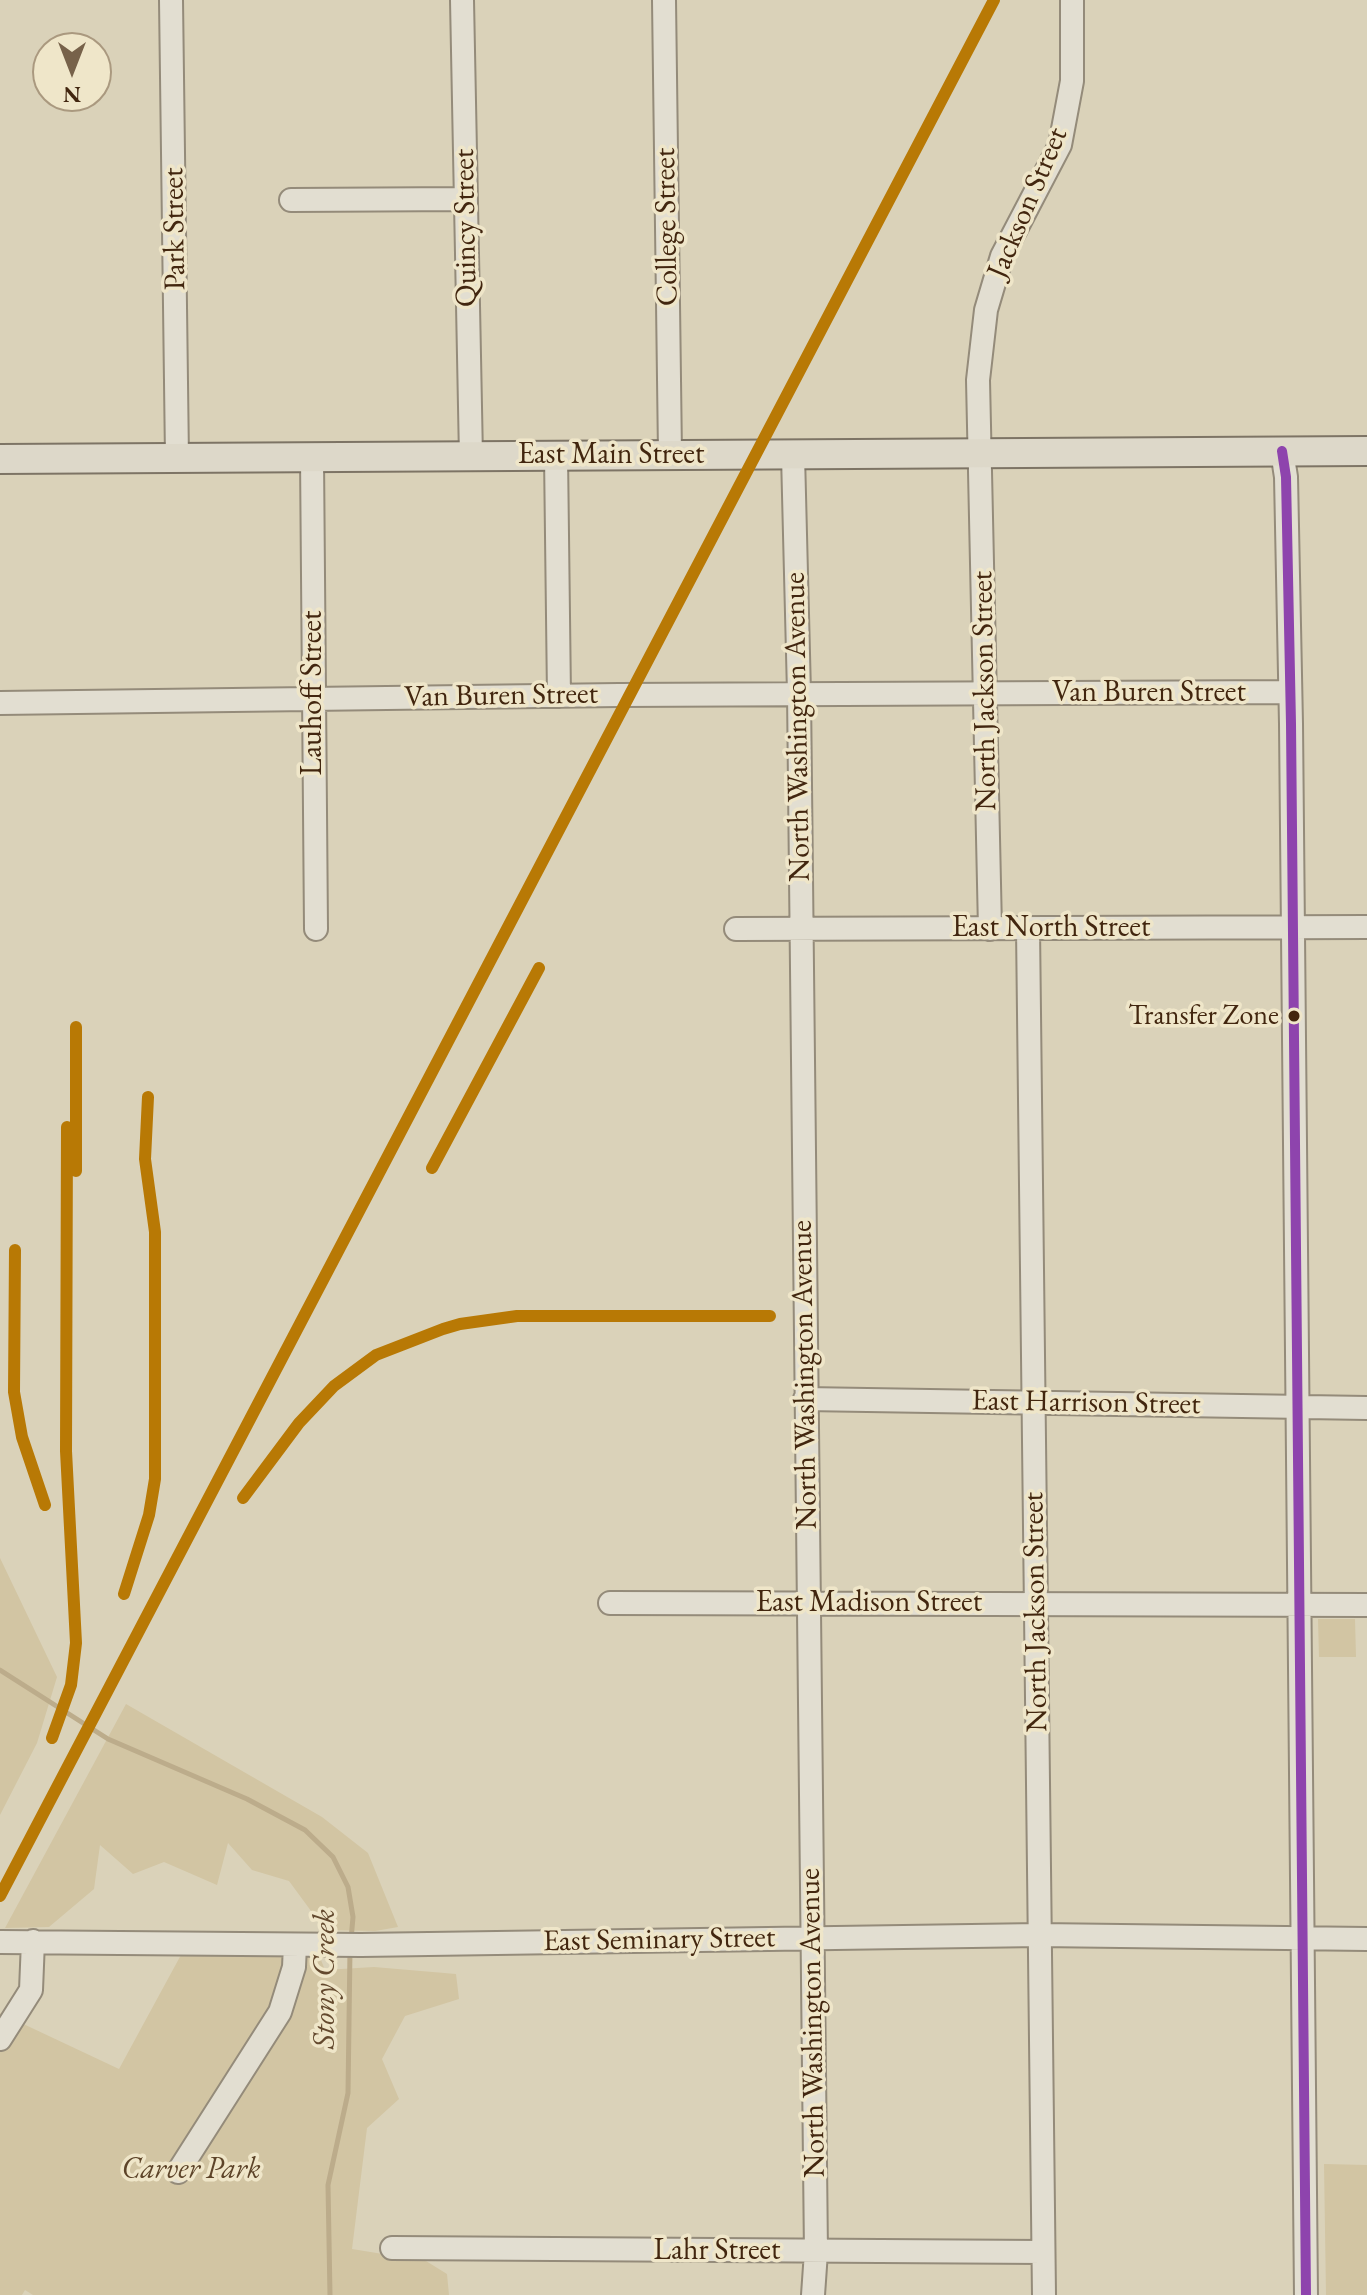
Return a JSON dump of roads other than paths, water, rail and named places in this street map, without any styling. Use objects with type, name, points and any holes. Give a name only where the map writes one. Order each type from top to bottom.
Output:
[{"type":"main road","name":"East Main Street","points":[[0,459],[1367,451]]},
{"type":"street","name":"Park Street","points":[[171,0],[177,458]]},
{"type":"street","name":"Quincy Street","points":[[462,0],[471,457]]},
{"type":"street","name":"College Street","points":[[664,0],[670,454]]},
{"type":"street","name":"Jackson Street","points":[[981,454],[978,380],[986,310],[1002,256],[1060,145],[1072,81],[1072,0]]},
{"type":"street","points":[[291,200],[465,199]]},
{"type":"street","points":[[1282,451],[1286,477],[1290,692],[1306,2295]]},
{"type":"street","name":"North Jackson Street","points":[[981,454],[990,929]]},
{"type":"street","points":[[556,455],[559,696]]},
{"type":"street","name":"North Washington Avenue","points":[[793,455],[799,693],[816,2252],[813,2295]]},
{"type":"street","name":"Lauhoff Street","points":[[312,457],[316,929]]},
{"type":"street","name":"Van Buren Street","points":[[0,703],[799,693],[1290,692]]},
{"type":"street","name":"East North Street","points":[[736,929],[1367,927]]},
{"type":"street","name":"North Jackson Street","points":[[1028,928],[1044,2295]]},
{"type":"street","name":"East Harrison Street","points":[[805,1399],[1367,1408]]},
{"type":"street","name":"East Madison Street","points":[[610,1603],[1367,1605]]},
{"type":"street","name":"East Seminary Street","points":[[0,1942],[361,1945],[1039,1935],[1367,1939]]},
{"type":"street","points":[[0,2039],[31,1990],[33,1941]]},
{"type":"street","points":[[178,2172],[280,2012],[294,1967],[305,1945]]},
{"type":"street","name":"Lahr Street","points":[[392,2248],[1043,2252]]},
{"type":"waterway","name":"Stony Creek","points":[[0,1670],[108,1739],[247,1799],[305,1830],[333,1857],[348,1887],[353,1917],[351,1940]]},
{"type":"waterway","name":"Stony Creek","points":[[330,2295],[328,2185],[348,2093],[350,1950]]},
{"type":"place","name":"Transfer Zone","points":[[1294,1016]]},
{"type":"park label","name":"Carver Park","points":[[191,2170]]}]
